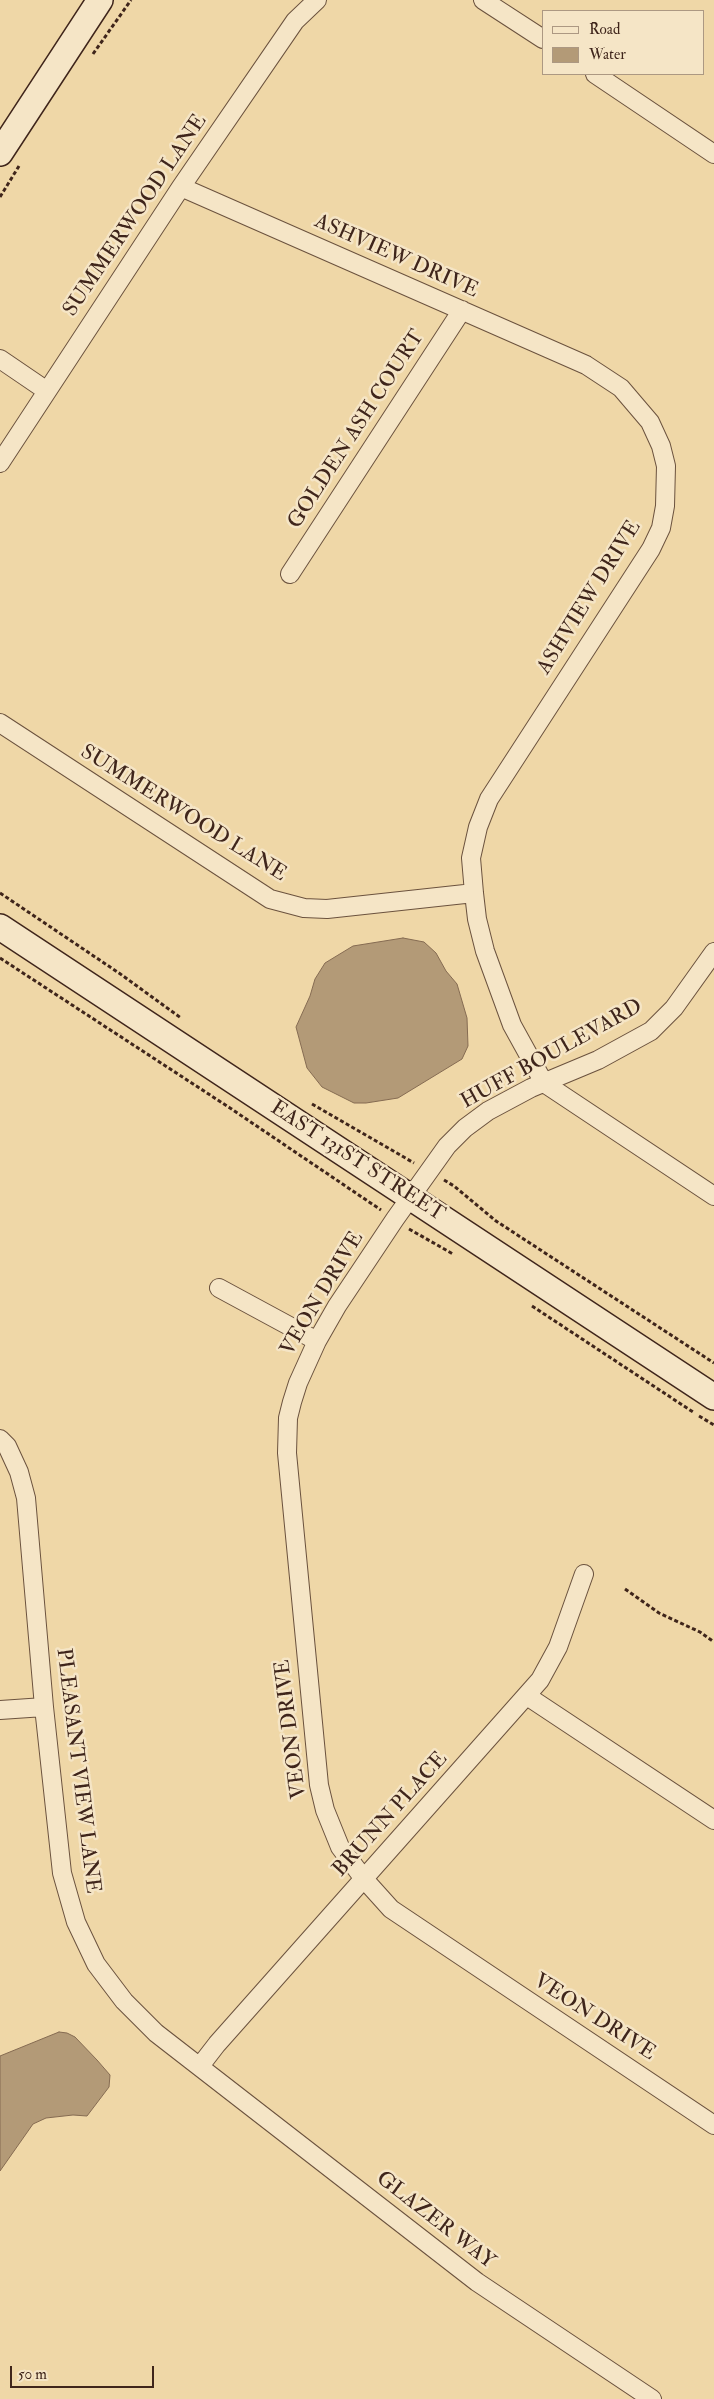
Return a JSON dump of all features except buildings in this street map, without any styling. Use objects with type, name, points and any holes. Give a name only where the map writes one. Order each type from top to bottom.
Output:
[{"type":"street","points":[[0,153],[100,0]]},
{"type":"street","name":"SUMMERWOOD LANE","points":[[0,463],[181,187],[295,21],[317,0]]},
{"type":"street","points":[[482,0],[542,38]]},
{"type":"street","points":[[596,75],[714,154]]},
{"type":"street","name":"ASHVIEW DRIVE","points":[[181,187],[586,365],[621,388],[650,422],[661,446],[666,484],[661,528],[651,549],[489,799],[478,827],[471,858],[477,919],[485,951],[512,1025],[544,1083]]},
{"type":"street","name":"GOLDEN ASH COURT","points":[[290,574],[462,310]]},
{"type":"street","points":[[0,359],[47,391]]},
{"type":"street","name":"SUMMERWOOD LANE","points":[[0,724],[270,899],[304,908],[327,908],[474,893]]},
{"type":"street","name":"EAST 131ST STREET","points":[[0,927],[714,1398]]},
{"type":"street","name":"HUFF BOULEVARD","points":[[411,1198],[447,1146],[464,1128],[488,1111],[544,1083],[598,1060],[651,1031],[674,1008],[714,952]]},
{"type":"street","points":[[544,1083],[714,1196]]},
{"type":"street","name":"VEON DRIVE","points":[[411,1198],[337,1306],[317,1341],[298,1383],[288,1418],[287,1453],[319,1785],[324,1810],[340,1846],[364,1879],[391,1909],[410,1924],[714,2125]]},
{"type":"street","points":[[219,1288],[317,1341]]},
{"type":"street","name":"PLEASANT VIEW LANE","points":[[0,1439],[7,1446],[26,1498],[44,1707],[62,1873],[76,1922],[85,1945],[109,1984],[139,2018],[200,2066]]},
{"type":"street","name":"BRUNN PLACE","points":[[200,2066],[217,2044],[527,1696],[550,1664],[566,1628],[584,1574]]},
{"type":"street","points":[[527,1696],[714,1820]]},
{"type":"street","points":[[0,1710],[44,1707]]},
{"type":"street","name":"GLAZER WAY","points":[[200,2066],[477,2282],[652,2399]]},
{"type":"path","points":[[0,893],[120,973],[182,1018]]},
{"type":"path","points":[[0,958],[222,1103],[427,1241],[456,1255]]},
{"type":"path","points":[[310,1103],[393,1149],[428,1172],[454,1186],[496,1221],[714,1363]]},
{"type":"path","points":[[531,1305],[714,1425]]},
{"type":"path","points":[[625,1589],[658,1613],[700,1632],[714,1642]]},
{"type":"water","points":[[403,938],[424,942],[436,953],[446,971],[457,984],[467,1018],[468,1046],[462,1059],[398,1098],[354,1103],[322,1087],[307,1068],[296,1027],[310,996],[315,979],[325,963],[353,946]]},
{"type":"water","points":[[59,2032],[75,2037],[97,2060],[110,2075],[109,2087],[87,2116],[73,2115],[46,2118],[33,2124],[0,2171],[0,2056]]}]
